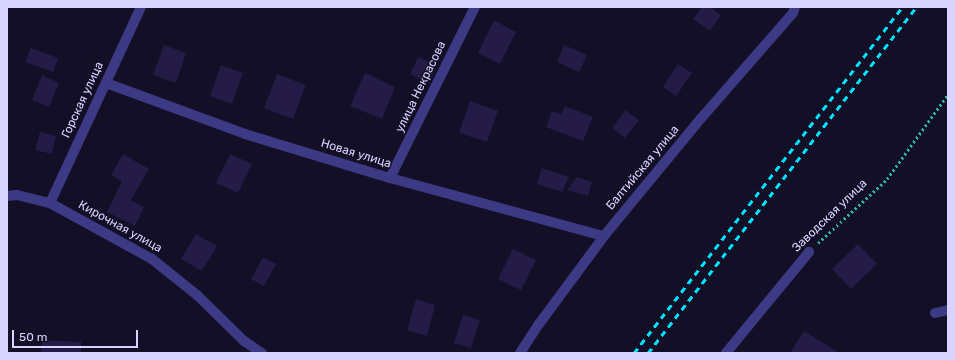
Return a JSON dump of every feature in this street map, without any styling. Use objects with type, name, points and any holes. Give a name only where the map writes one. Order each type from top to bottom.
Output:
[{"type":"street","name":"Горская улица","points":[[50,203],[141,7]]},
{"type":"street","name":"улица Некрасова","points":[[390,178],[475,7]]},
{"type":"street","name":"Балтийская улица","points":[[520,353],[539,324],[604,236],[697,123],[793,13],[795,7]]},
{"type":"street","name":"Новая улица","points":[[106,83],[245,134],[390,178],[604,236]]},
{"type":"street","name":"Кирочная улица","points":[[7,196],[17,195],[50,203],[152,259],[198,296],[244,341],[262,353]]},
{"type":"street","name":"Заводская улица","points":[[726,353],[809,252]]},
{"type":"street","points":[[935,313],[948,310]]},
{"type":"path","name":"Заводская улица","points":[[809,252],[887,179],[948,94]]},
{"type":"building","points":[[702,7],[710,7],[721,15],[710,31],[693,19]]},
{"type":"building","points":[[494,20],[516,32],[500,64],[478,53]]},
{"type":"building","points":[[164,45],[186,53],[176,83],[153,75]]},
{"type":"building","points":[[564,45],[587,55],[579,72],[557,62]]},
{"type":"building","points":[[31,48],[58,58],[53,72],[25,62]]},
{"type":"building","points":[[418,57],[437,65],[429,83],[410,74]]},
{"type":"building","points":[[678,64],[692,73],[676,96],[663,87]]},
{"type":"building","points":[[221,65],[243,73],[232,104],[210,96]]},
{"type":"building","points":[[365,73],[395,87],[382,119],[350,106]]},
{"type":"building","points":[[277,74],[306,85],[293,119],[264,108]]},
{"type":"building","points":[[42,75],[59,83],[49,107],[32,100]]},
{"type":"building","points":[[470,101],[498,111],[487,142],[459,133]]},
{"type":"building","points":[[565,106],[593,117],[583,141],[546,127],[552,111],[561,114]]},
{"type":"building","points":[[625,110],[639,120],[625,138],[612,128]]},
{"type":"building","points":[[40,132],[56,136],[52,154],[35,150]]},
{"type":"building","points":[[123,154],[149,169],[131,200],[144,207],[135,226],[107,212],[122,181],[111,175]]},
{"type":"building","points":[[230,154],[252,164],[238,193],[216,183]]},
{"type":"building","points":[[542,168],[569,177],[562,192],[537,184]]},
{"type":"building","points":[[577,177],[592,182],[588,196],[567,190]]},
{"type":"building","points":[[196,234],[217,246],[202,271],[181,259]]},
{"type":"building","points":[[858,244],[877,264],[851,289],[832,269]]},
{"type":"building","points":[[513,249],[536,260],[521,290],[498,279]]},
{"type":"building","points":[[263,257],[276,264],[264,286],[251,279]]},
{"type":"building","points":[[416,299],[435,305],[427,336],[407,330]]},
{"type":"building","points":[[463,315],[480,320],[471,348],[454,343]]},
{"type":"building","points":[[804,331],[840,353],[790,353]]},
{"type":"building","points":[[42,340],[81,342],[81,353],[41,353]]},
{"type":"railway","points":[[634,353],[902,7]]},
{"type":"railway","points":[[648,353],[916,7]]}]
